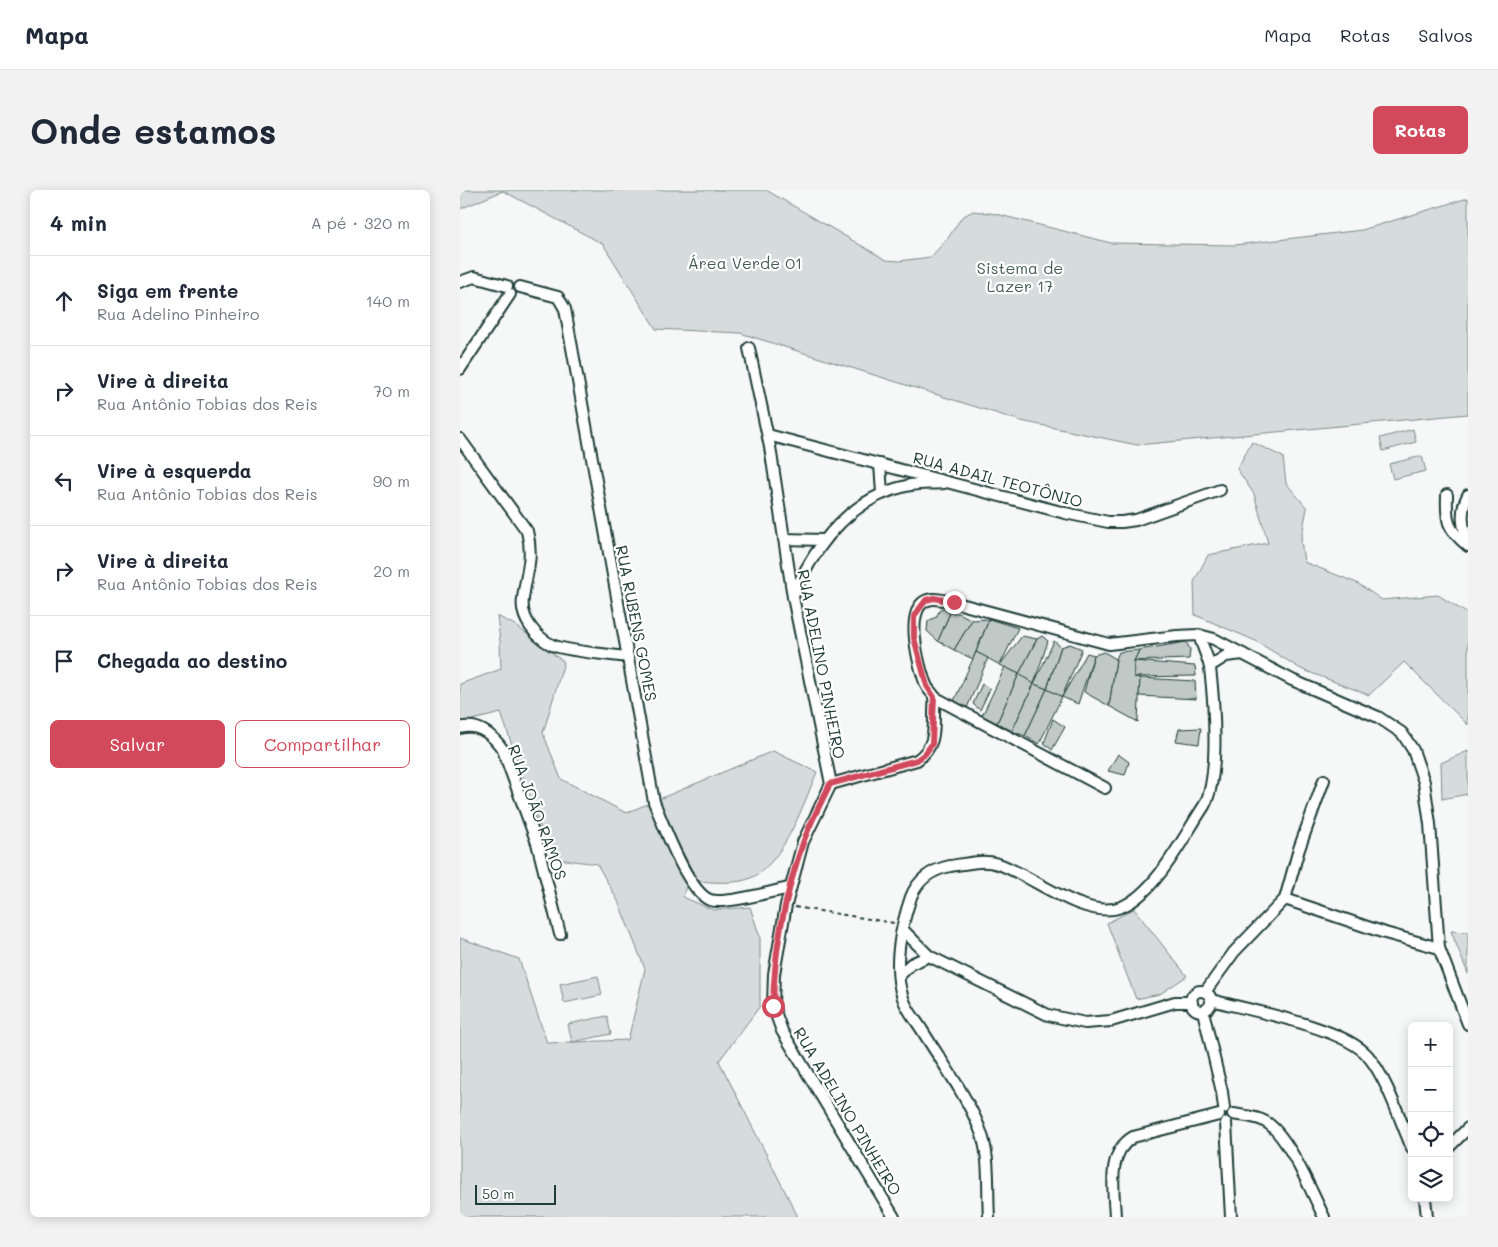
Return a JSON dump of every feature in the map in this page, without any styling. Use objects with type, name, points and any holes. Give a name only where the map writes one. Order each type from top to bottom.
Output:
[{"type":"street","points":[[460,282],[474,277],[509,290],[460,369]]},
{"type":"street","name":"RUA RUBENS GOMES","points":[[509,290],[518,293],[520,288],[558,297],[565,309],[654,802],[665,829],[696,888],[710,900],[719,901],[790,888]]},
{"type":"street","name":"RUA ADELINO PINHEIRO","points":[[749,348],[768,435],[792,597],[830,784],[803,842],[790,888],[774,974],[773,1006],[779,1022],[894,1217]]},
{"type":"street","name":"RUA ADAIL TEOTÔNIO","points":[[768,435],[1065,513],[1108,522],[1136,520],[1220,490]]},
{"type":"street","points":[[460,439],[527,531],[532,548],[531,564],[522,601],[524,616],[530,626],[554,646],[628,657]]},
{"type":"street","points":[[880,464],[882,494]]},
{"type":"street","points":[[792,597],[803,572],[823,540],[854,510],[882,494],[908,486],[952,482]]},
{"type":"street","points":[[1447,495],[1446,517],[1450,528],[1468,546]]},
{"type":"street","points":[[1468,495],[1462,511],[1462,523],[1468,546]]},
{"type":"street","points":[[784,539],[823,540]]},
{"type":"street","points":[[1105,788],[934,697],[927,686],[914,638],[917,610],[926,600],[934,598],[1109,644],[1199,635],[1214,639],[1292,680],[1378,717],[1402,733],[1413,750],[1424,782],[1430,824],[1439,948],[1468,1024]]},
{"type":"street","points":[[989,1217],[986,1161],[980,1128],[903,998],[899,951],[917,884],[927,874],[940,868],[977,862],[998,864],[1043,888],[1099,908],[1121,907],[1137,897],[1162,870],[1209,797],[1214,765],[1210,666],[1199,635]]},
{"type":"street","points":[[1210,666],[1226,656],[1244,654]]},
{"type":"street","points":[[830,784],[908,763],[925,754],[932,744],[934,735],[934,697]]},
{"type":"street","name":"RUA JOÃO RAMOS","points":[[460,728],[467,726],[478,728],[497,742],[502,750],[537,843],[560,934]]},
{"type":"street","points":[[1324,780],[1299,849],[1285,899],[1234,952],[1208,996],[1209,1007],[1203,1011],[1196,1009],[1192,1002],[1195,993],[1208,996],[1285,1019],[1354,1043],[1368,1055],[1408,1139]]},
{"type":"street","points":[[1285,899],[1367,928],[1439,948]]},
{"type":"street","points":[[904,927],[929,956],[1048,1016],[1086,1023],[1111,1021],[1176,1002],[1192,1002]]},
{"type":"street","points":[[900,976],[910,964],[929,956]]},
{"type":"street","points":[[1203,1011],[1222,1092],[1219,1119],[1226,1123]]},
{"type":"street","points":[[1115,1217],[1114,1162],[1124,1142],[1133,1137],[1221,1111],[1232,1111],[1233,1114],[1258,1118],[1274,1128],[1287,1146],[1324,1217]]},
{"type":"street","points":[[1226,1123],[1233,1118],[1233,1114]]},
{"type":"street","points":[[1226,1123],[1231,1217]]},
{"type":"street","points":[[1453,1143],[1468,1128]]},
{"type":"street","points":[[1425,1202],[1427,1217]]},
{"type":"path","points":[[786,906],[904,927]]},
{"type":"green space","name":"Área Verde 01","points":[[460,190],[766,190],[886,260],[899,261],[931,257],[948,238],[962,217],[973,211],[996,214],[1111,243],[1235,245],[1362,230],[1468,198],[1468,414],[1137,445],[1021,421],[740,333],[656,329],[603,244],[503,191],[460,209]]},
{"type":"green space","points":[[1413,429],[1416,442],[1383,451],[1380,438]]},
{"type":"green space","points":[[1252,442],[1283,457],[1286,483],[1307,508],[1301,540],[1304,562],[1357,583],[1382,600],[1438,595],[1468,614],[1468,725],[1404,662],[1369,695],[1301,669],[1256,641],[1195,615],[1194,582],[1208,555],[1268,543],[1254,494],[1237,469]]},
{"type":"green space","points":[[1422,456],[1426,471],[1393,479],[1389,464]]},
{"type":"green space","points":[[497,616],[515,625],[564,662],[543,733],[561,779],[626,813],[773,751],[817,772],[788,837],[767,866],[755,876],[741,881],[687,881],[683,897],[713,910],[750,907],[760,937],[760,1006],[719,1061],[798,1217],[460,1217],[460,938],[519,959],[547,1043],[628,1040],[645,969],[618,901],[597,864],[551,858],[501,713],[460,723],[460,684],[501,669]]},
{"type":"green space","points":[[1468,751],[1468,794],[1442,799],[1441,763]]},
{"type":"green space","points":[[1134,909],[1187,976],[1160,994],[1136,999],[1107,923]]},
{"type":"green space","points":[[1451,931],[1468,932],[1468,974]]},
{"type":"green space","points":[[598,976],[602,995],[564,1003],[560,984]]},
{"type":"green space","points":[[607,1016],[611,1034],[572,1042],[568,1024]]},
{"type":"building","points":[[941,608],[950,613],[938,641],[927,631],[928,621],[936,617]]},
{"type":"building","points":[[950,613],[959,613],[972,620],[954,650],[938,641]]},
{"type":"building","points":[[989,619],[1018,628],[1000,665],[976,652]]},
{"type":"building","points":[[989,619],[973,659],[954,650],[972,620]]},
{"type":"building","points":[[1022,636],[1037,639],[1019,674],[1000,665]]},
{"type":"building","points":[[1042,636],[1048,641],[1034,684],[1019,674],[1037,639]]},
{"type":"building","points":[[1054,641],[1061,647],[1047,689],[1034,684]]},
{"type":"building","points":[[1186,642],[1190,649],[1189,659],[1134,661],[1139,650]]},
{"type":"building","points":[[1070,644],[1082,649],[1062,697],[1047,689],[1061,647]]},
{"type":"building","points":[[1139,650],[1134,661],[1134,677],[1140,678],[1138,722],[1109,706],[1116,659],[1119,652]]},
{"type":"building","points":[[976,652],[988,658],[967,708],[954,701]]},
{"type":"building","points":[[1104,652],[1116,659],[1109,706],[1084,692],[1094,655]]},
{"type":"building","points":[[1087,653],[1094,655],[1078,704],[1062,697]]},
{"type":"building","points":[[1134,661],[1195,666],[1196,676],[1134,677]]},
{"type":"building","points":[[1005,667],[1019,674],[997,723],[982,716]]},
{"type":"building","points":[[1019,674],[1034,684],[1012,731],[997,723]]},
{"type":"building","points":[[1140,678],[1195,681],[1196,699],[1139,696]]},
{"type":"building","points":[[982,684],[990,689],[980,710],[973,704]]},
{"type":"building","points":[[1034,684],[1047,689],[1025,736],[1012,731]]},
{"type":"building","points":[[1047,689],[1062,697],[1039,744],[1025,736]]},
{"type":"building","points":[[1053,719],[1065,727],[1052,750],[1044,743]]},
{"type":"building","points":[[1201,728],[1199,744],[1176,741],[1179,729]]},
{"type":"building","points":[[1118,754],[1129,762],[1125,775],[1108,771]]},
{"type":"route","points":[[773,1006],[774,974],[786,906],[803,842],[830,784],[917,760],[925,754],[932,744],[934,735],[934,697],[927,686],[914,638],[914,616],[926,600],[934,598],[954,602]]},
{"type":"park label","name":"Sistema de Lazer 17","points":[[1020,276]]}]
